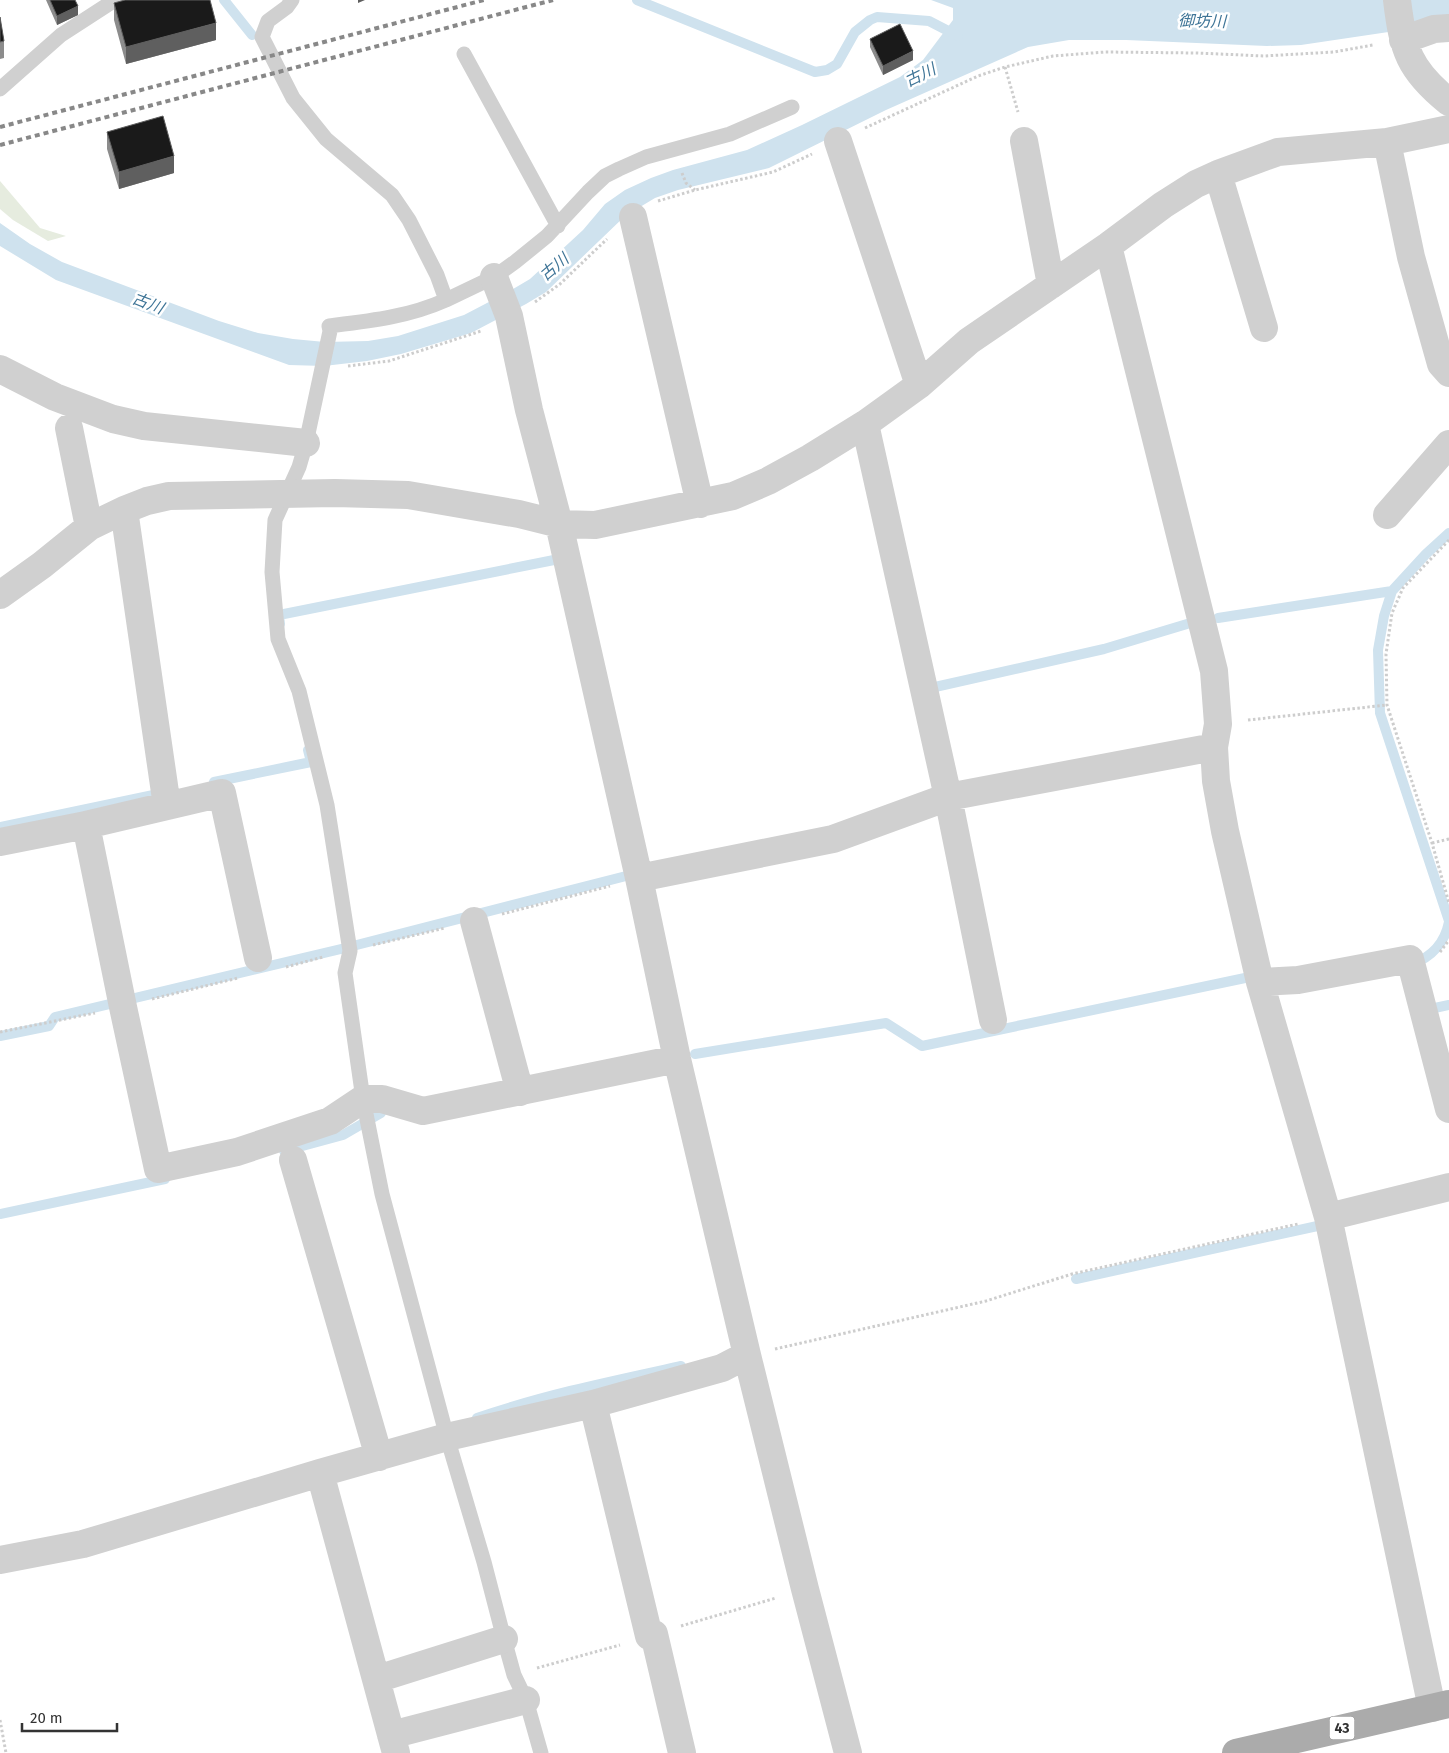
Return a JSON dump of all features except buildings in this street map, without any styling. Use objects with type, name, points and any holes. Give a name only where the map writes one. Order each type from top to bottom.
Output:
[{"type":"main road","name":"43","points":[[1236,1753],[1440,1706]]},
{"type":"street","points":[[1397,0],[1402,36],[1411,63],[1424,79],[1449,102]]},
{"type":"street","points":[[1402,36],[1434,29],[1449,28]]},
{"type":"street","points":[[0,595],[42,565],[89,527],[147,501],[169,496],[287,493],[408,495],[519,514],[559,524],[595,525],[733,496],[768,481],[865,424],[919,385],[969,341],[1196,184],[1278,152],[1386,142],[1449,130]]},
{"type":"street","points":[[838,141],[919,385]]},
{"type":"street","points":[[1024,141],[1051,285]]},
{"type":"street","points":[[1386,142],[1411,256],[1442,364],[1449,373]]},
{"type":"street","points":[[1218,174],[1264,328]]},
{"type":"street","points":[[633,217],[700,504]]},
{"type":"street","points":[[1108,246],[1214,671],[1216,781],[1260,982],[1328,1217],[1440,1706]]},
{"type":"street","points":[[496,284],[509,317],[529,410],[559,524],[639,878],[677,1059],[747,1355],[848,1753]]},
{"type":"street","points":[[0,369],[55,397],[112,419],[144,426],[306,443]]},
{"type":"street","points":[[865,424],[948,797],[993,1020]]},
{"type":"street","points":[[69,428],[89,527]]},
{"type":"street","points":[[1387,515],[1449,444]]},
{"type":"street","points":[[124,510],[167,806]]},
{"type":"street","points":[[639,878],[833,839],[948,797],[1216,735]]},
{"type":"street","points":[[0,842],[86,826],[222,793],[252,967]]},
{"type":"street","points":[[86,826],[158,1170],[237,1152],[330,1121],[364,1099],[382,1099],[423,1111],[677,1059]]},
{"type":"street","points":[[474,921],[520,1092]]},
{"type":"street","points":[[1260,982],[1298,980],[1410,959],[1449,1109]]},
{"type":"street","points":[[293,1160],[379,1457]]},
{"type":"street","points":[[1328,1217],[1449,1186]]},
{"type":"street","points":[[0,1560],[83,1544],[320,1472],[447,1437],[593,1404],[722,1368],[747,1355]]},
{"type":"street","points":[[593,1404],[682,1753]]},
{"type":"street","points":[[320,1472],[394,1744],[526,1700]]},
{"type":"street","points":[[377,1678],[504,1639]]},
{"type":"lane","points":[[0,89],[61,35],[115,0]]},
{"type":"lane","points":[[292,0],[287,7],[268,21],[262,37],[284,82],[293,98],[326,139],[392,194],[409,220],[437,275],[446,300]]},
{"type":"lane","points":[[464,54],[558,226]]},
{"type":"lane","points":[[540,1753],[526,1700],[514,1675],[484,1562],[447,1437],[382,1194],[364,1099],[345,973],[350,951],[327,805],[299,691],[278,638],[272,572],[275,520],[299,467],[306,443],[330,330],[329,326],[385,319],[425,310],[446,300],[496,284],[558,226],[605,176],[619,168],[646,158],[744,129],[792,107]]},
{"type":"path","points":[[323,363],[354,366],[389,361],[467,336],[509,317],[538,301],[560,284],[633,217],[654,203],[695,190],[773,172],[978,76],[1006,67],[1053,56],[1105,52],[1264,56],[1334,52],[1402,36]]},
{"type":"path","points":[[1006,67],[1024,141]]},
{"type":"path","points":[[686,183],[695,190]]},
{"type":"path","points":[[1449,540],[1403,588],[1392,613],[1386,654],[1387,705],[1432,843],[1449,903]]},
{"type":"path","points":[[1216,735],[1387,705]]},
{"type":"path","points":[[1432,843],[1449,839]]},
{"type":"path","points":[[284,967],[474,921],[639,878]]},
{"type":"path","points":[[0,1032],[123,1007],[252,967]]},
{"type":"path","points":[[747,1355],[986,1301],[1072,1274],[1328,1217]]},
{"type":"path","points":[[0,1720],[6,1753]]},
{"type":"shaded area","points":[[0,181],[40,228],[66,236],[48,241],[13,220],[0,209]]},
{"type":"water","points":[[931,0],[1449,0],[1449,23],[1301,45],[1267,46],[1126,40],[1069,40],[1028,47],[886,110],[769,168],[678,190],[655,198],[625,216],[546,292],[526,304],[471,333],[401,354],[367,361],[324,366],[289,365],[56,280],[0,246],[0,223],[30,244],[62,262],[219,321],[258,333],[325,342],[368,341],[398,336],[464,315],[530,279],[583,230],[605,204],[625,190],[673,170],[747,150],[900,77],[923,60],[953,20],[953,8]]},
{"type":"waterway","points":[[224,0],[252,35]]},
{"type":"waterway","points":[[637,0],[815,72],[827,70],[837,64],[855,32],[877,17],[929,21],[958,36]]},
{"type":"waterway","points":[[1449,533],[1426,554],[1392,591],[1384,616],[1378,650],[1380,713],[1449,921]]},
{"type":"waterway","points":[[280,624],[279,615],[554,560]]},
{"type":"waterway","points":[[1218,618],[1392,591]]},
{"type":"waterway","points":[[935,687],[1104,649],[1187,624]]},
{"type":"waterway","points":[[214,782],[311,762],[308,750]]},
{"type":"waterway","points":[[0,827],[163,793]]},
{"type":"waterway","points":[[0,1036],[49,1026],[55,1017],[341,949],[630,875]]},
{"type":"waterway","points":[[1412,964],[1426,957],[1436,948],[1441,942],[1449,922]]},
{"type":"waterway","points":[[695,1054],[886,1023],[922,1046],[1245,978]]},
{"type":"waterway","points":[[1429,1004],[1430,1009],[1449,1005]]},
{"type":"waterway","points":[[284,1151],[343,1135],[381,1113]]},
{"type":"waterway","points":[[0,1214],[165,1179]]},
{"type":"waterway","points":[[1076,1279],[1322,1225]]},
{"type":"waterway","points":[[477,1418],[553,1395],[681,1366]]},
{"type":"railway","points":[[0,127],[484,0]]},
{"type":"railway","points":[[0,145],[553,0]]},
{"type":"water label","name":"御坊川","points":[[1202,21]]},
{"type":"water label","name":"古川","points":[[920,75]]},
{"type":"water label","name":"古川","points":[[554,267]]},
{"type":"water label","name":"古川","points":[[148,303]]}]
